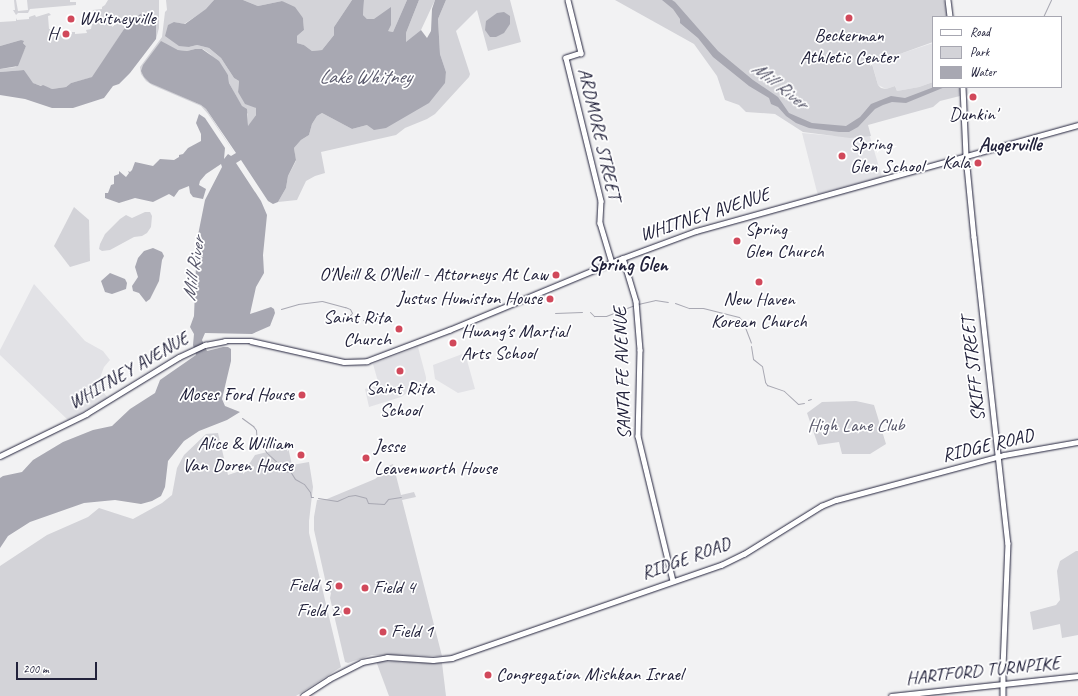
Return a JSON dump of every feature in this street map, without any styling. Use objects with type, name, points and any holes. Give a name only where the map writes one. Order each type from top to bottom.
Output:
[{"type":"main road","name":"ARDMORE STREET","points":[[568,0],[581,53],[566,58],[601,201],[600,223],[612,263]]},
{"type":"main road","points":[[948,0],[950,16]]},
{"type":"main road","name":"SKIFF STREET","points":[[964,88],[966,156],[999,456],[1008,554],[1002,684],[1003,696]]},
{"type":"main road","name":"WHITNEY AVENUE","points":[[0,456],[86,414],[193,350],[205,345],[225,341],[251,341],[336,361],[362,362],[449,330],[623,258],[702,229],[1078,125]]},
{"type":"main road","name":"SANTA FE AVENUE","points":[[623,258],[636,301],[639,335],[638,436],[673,581]]},
{"type":"main road","name":"RIDGE ROAD","points":[[303,696],[329,679],[362,662],[387,657],[433,660],[452,658],[738,558],[822,506],[836,500],[999,456],[1078,442]]},
{"type":"main road","name":"HARTFORD TURNPIKE","points":[[891,696],[1078,676]]},
{"type":"shaded area","points":[[932,43],[932,82],[919,87],[897,91],[895,86],[886,89],[878,85],[872,63]]},
{"type":"shaded area","name":"Spring Glen School","points":[[868,130],[882,177],[818,194],[802,133],[835,136]]},
{"type":"shaded area","points":[[34,284],[85,341],[103,351],[110,360],[104,367],[100,378],[104,393],[108,398],[68,420],[0,355],[0,350]]},
{"type":"shaded area","name":"Saint Rita School","points":[[418,347],[426,381],[401,397],[369,407],[365,389],[379,385],[373,364]]},
{"type":"shaded area","name":"Saint Rita School","points":[[465,353],[475,389],[458,393],[435,379],[433,365]]},
{"type":"green space","points":[[14,0],[16,0],[18,11],[28,10],[27,0],[70,0],[70,2],[76,2],[76,5],[30,9],[28,13],[18,13],[16,15],[13,10],[15,10]]},
{"type":"green space","points":[[108,0],[159,0],[159,28],[156,39],[156,23],[154,18],[140,14],[128,23],[93,77],[71,83],[66,87],[52,89],[32,83],[24,70],[0,72],[0,69],[16,67],[26,46],[21,40],[0,46],[0,22],[16,21],[16,18],[17,20],[29,19],[29,17],[35,15],[36,17],[49,13],[51,15],[48,16],[49,29],[52,29],[51,34],[54,37],[56,34],[60,33],[61,36],[72,34],[72,32],[75,32],[75,34],[87,33],[86,30],[91,29],[92,24],[94,23],[93,10],[102,9]]},
{"type":"green space","points":[[166,0],[214,0],[207,9],[184,24],[174,22],[189,47],[197,45],[209,48],[221,58],[234,78],[239,81],[238,92],[256,108],[256,115],[248,127],[248,114],[242,107],[229,83],[228,75],[210,54],[203,49],[187,51],[178,50],[161,42],[156,85],[201,105],[206,109],[235,154],[201,106],[152,85],[146,81],[141,74],[140,67],[162,37],[165,12],[167,10]]},
{"type":"green space","points":[[243,0],[352,0],[334,27],[334,35],[322,50],[312,51],[304,45],[297,43],[297,36],[304,30],[303,18],[282,1],[258,6]]},
{"type":"green space","points":[[364,0],[407,0],[393,32],[388,31],[374,19],[367,19],[363,15]]},
{"type":"green space","points":[[419,0],[435,0],[421,30],[406,43],[406,33]]},
{"type":"green space","points":[[446,0],[510,0],[521,42],[488,51],[477,10],[456,31],[470,74],[469,77],[435,114],[405,128],[396,135],[321,152],[325,173],[306,181],[297,200],[278,202],[286,188],[288,176],[296,161],[294,148],[301,140],[309,135],[312,124],[317,116],[322,113],[352,129],[367,125],[444,83],[446,72],[440,54],[438,19]]},
{"type":"green space","name":"Beckerman Athletic Center","points":[[615,0],[944,0],[947,16],[932,16],[932,42],[872,64],[878,85],[881,88],[886,89],[895,86],[897,91],[919,87],[932,82],[932,88],[960,88],[960,96],[940,101],[933,107],[868,125],[871,136],[850,138],[803,132],[775,114],[746,112],[739,105],[725,100],[717,76],[694,44]]},
{"type":"green space","points":[[74,207],[89,220],[90,261],[70,267],[54,246]]},
{"type":"green space","points":[[145,212],[150,212],[152,216],[151,227],[147,233],[142,236],[134,237],[110,250],[102,251],[99,249],[105,234],[120,219],[126,215],[132,218]]},
{"type":"green space","name":"High Lane Club","points":[[856,401],[874,405],[886,444],[870,454],[842,454],[839,442],[818,445],[807,413],[822,402]]},
{"type":"green space","points":[[218,433],[228,475],[246,469],[255,455],[288,447],[292,465],[309,462],[313,487],[309,533],[341,667],[296,696],[0,696],[0,566],[47,535],[88,517],[99,508],[133,519],[162,503],[172,495],[177,468],[184,455],[206,434]]},
{"type":"green space","points":[[393,464],[401,495],[414,492],[416,497],[402,500],[442,656],[372,655],[348,663],[345,662],[330,598],[331,593],[327,588],[314,530],[314,517],[317,500],[327,499],[375,479],[384,472],[386,467]]},
{"type":"green space","points":[[1078,551],[1078,635],[1062,638],[1060,624],[1033,630],[1030,612],[1056,605],[1060,600],[1057,571],[1060,561]]},
{"type":"green space","points":[[376,661],[442,663],[446,696],[389,696]]},
{"type":"water","name":"Lake Whitney","points":[[214,0],[243,0],[258,6],[282,1],[295,7],[303,18],[304,30],[297,36],[297,43],[304,45],[312,51],[322,50],[334,35],[334,27],[352,0],[364,0],[363,15],[367,19],[374,19],[391,7],[391,25],[388,31],[393,32],[407,0],[419,0],[406,33],[406,42],[421,30],[427,38],[431,31],[432,9],[435,0],[446,0],[438,19],[440,54],[446,72],[445,83],[429,103],[386,128],[374,130],[367,125],[352,129],[322,113],[317,116],[312,124],[309,135],[301,140],[294,148],[296,160],[288,176],[286,188],[278,202],[273,204],[268,201],[241,160],[236,163],[261,201],[267,215],[263,255],[264,273],[256,287],[250,314],[271,307],[274,309],[275,313],[270,326],[252,334],[205,333],[202,340],[207,351],[223,347],[228,347],[231,349],[231,361],[222,399],[225,406],[240,412],[227,420],[199,431],[184,441],[168,461],[165,487],[161,496],[152,501],[141,504],[115,500],[84,503],[30,522],[8,536],[0,548],[0,478],[22,472],[33,460],[63,442],[93,430],[112,426],[130,409],[155,393],[160,380],[196,355],[193,345],[194,334],[190,327],[194,316],[197,240],[205,200],[222,167],[221,164],[206,174],[200,181],[199,185],[206,189],[203,199],[193,197],[190,193],[189,186],[179,190],[174,197],[169,194],[153,202],[135,198],[119,203],[105,198],[105,193],[108,193],[111,185],[114,184],[114,176],[119,174],[119,171],[126,177],[129,173],[128,171],[130,172],[132,170],[135,162],[153,166],[160,159],[174,160],[179,157],[179,155],[183,154],[188,148],[201,141],[201,134],[196,123],[199,114],[205,118],[225,148],[224,159],[228,154],[231,156],[236,153],[206,109],[201,105],[150,83],[141,71],[143,65],[161,41],[178,50],[187,51],[202,49],[219,61],[228,75],[229,83],[242,106],[247,109],[248,126],[256,115],[256,108],[245,104],[238,92],[239,81],[234,78],[221,58],[209,48],[197,45],[189,47],[179,46],[165,36],[168,25],[174,22],[185,24],[206,9]]},
{"type":"water","points":[[662,0],[672,0],[675,2],[718,51],[753,80],[778,97],[789,113],[812,123],[846,126],[860,117],[871,104],[891,96],[905,98],[932,88],[943,88],[906,103],[892,102],[883,105],[875,109],[858,127],[849,132],[809,128],[796,123],[786,116],[778,107],[771,104],[769,98],[749,86],[713,57],[698,38],[680,23],[680,19],[673,9]]},
{"type":"water","points":[[504,12],[510,16],[510,24],[504,33],[496,37],[490,37],[485,30],[486,21],[497,13]]},
{"type":"water","points":[[148,13],[154,18],[156,23],[156,39],[130,73],[119,84],[113,86],[104,98],[73,108],[52,108],[25,99],[0,95],[0,72],[24,70],[33,83],[52,89],[66,87],[71,83],[92,77],[128,23],[140,14]]},
{"type":"water","points":[[21,40],[24,41],[23,43],[26,46],[18,66],[0,69],[0,46]]},
{"type":"water","points":[[153,248],[162,252],[164,256],[159,281],[150,299],[146,302],[139,293],[133,291],[132,286],[138,277],[135,267],[138,258],[144,251]]},
{"type":"water","points":[[110,273],[125,279],[127,283],[126,289],[112,294],[105,292],[101,281]]},
{"type":"waterway","points":[[1043,16],[1051,0]]},
{"type":"waterway","points":[[638,304],[655,300],[668,302]]},
{"type":"waterway","points":[[281,309],[298,304],[322,301],[350,309],[352,313],[350,315],[356,319]]},
{"type":"waterway","points":[[675,303],[689,308],[703,308],[739,317],[743,322],[751,343]]},
{"type":"waterway","points":[[590,312],[594,316],[606,316],[634,305]]},
{"type":"waterway","points":[[555,313],[582,312]]},
{"type":"waterway","points":[[363,320],[384,322]]},
{"type":"waterway","points":[[751,346],[753,359],[762,366],[767,385],[784,391],[798,404],[804,403]]},
{"type":"waterway","points":[[242,418],[256,430],[257,444],[264,448],[266,452],[278,463],[279,468],[284,472],[290,471],[295,479],[304,484],[310,492],[311,497],[313,497]]},
{"type":"waterway","points":[[318,498],[337,501],[348,496],[355,495],[366,498],[368,503],[384,504],[388,499],[401,497]]},
{"type":"place","name":"Beckerman Athletic Center","points":[[849,18]]},
{"type":"place","name":"Whitneyville","points":[[71,19]]},
{"type":"place","name":"H","points":[[66,34]]},
{"type":"place","name":"Dunkin'","points":[[973,97]]},
{"type":"place","name":"Spring Glen School","points":[[842,156]]},
{"type":"place","name":"Kala","points":[[978,163]]},
{"type":"place","name":"Spring Glen Church","points":[[737,241]]},
{"type":"place","name":"O'Neill & O'Neill - Attorneys At Law","points":[[556,275]]},
{"type":"place","name":"New Haven Korean Church","points":[[759,282]]},
{"type":"place","name":"Justus Humiston House","points":[[550,299]]},
{"type":"place","name":"Saint Rita Church","points":[[399,329]]},
{"type":"place","name":"Hwang's Martial Arts School","points":[[453,343]]},
{"type":"place","name":"Saint Rita School","points":[[400,371]]},
{"type":"place","name":"Moses Ford House","points":[[302,395]]},
{"type":"place","name":"Alice & William Van Doren House","points":[[301,455]]},
{"type":"place","name":"Jesse Leavenworth House","points":[[366,458]]},
{"type":"place","name":"Field 5","points":[[339,586]]},
{"type":"place","name":"Field 4","points":[[365,588]]},
{"type":"place","name":"Field 2","points":[[347,611]]},
{"type":"place","name":"Field 1","points":[[383,632]]},
{"type":"place","name":"Congregation Mishkan Israel","points":[[488,675]]},
{"type":"district","name":"Augerville","points":[[1010,144]]},
{"type":"district","name":"Spring Glen","points":[[628,264]]},
{"type":"water label","name":"Mill River","points":[[780,85]]},
{"type":"water label","name":"Mill River","points":[[193,269]]}]
